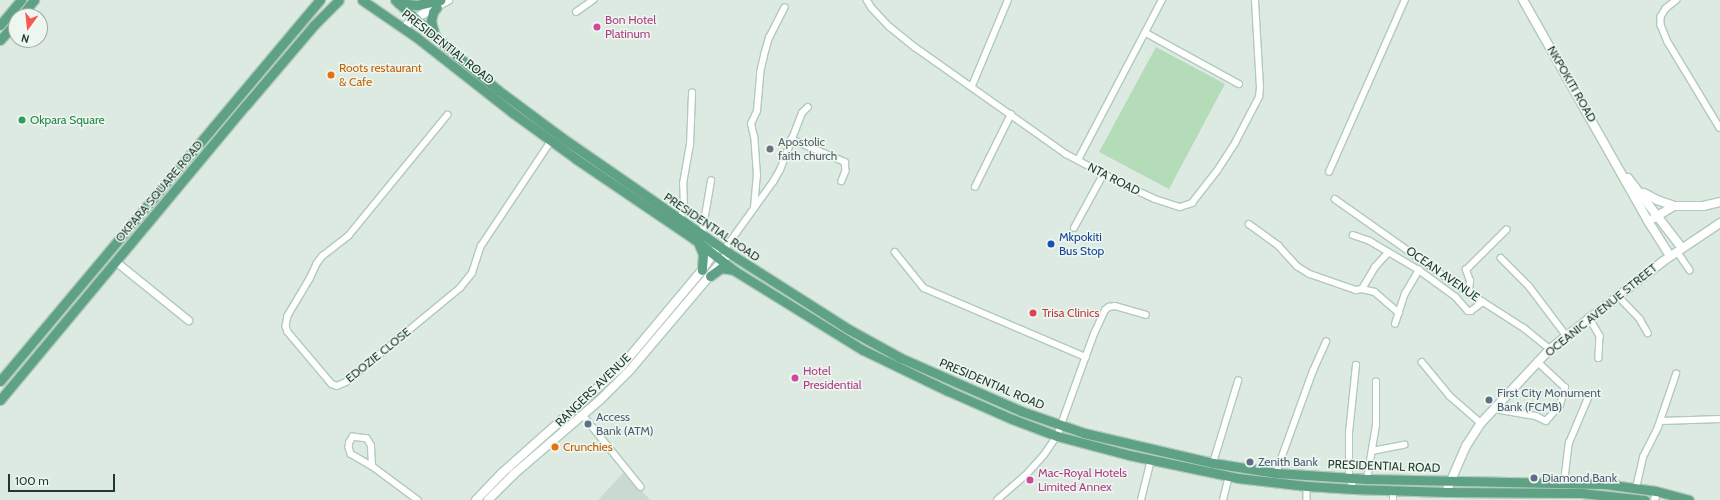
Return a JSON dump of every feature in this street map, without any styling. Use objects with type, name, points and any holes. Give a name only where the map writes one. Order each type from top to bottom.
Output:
[{"type":"main road","points":[[0,25],[21,0]]},
{"type":"main road","points":[[28,8],[34,0]]},
{"type":"main road","name":"OKPARA SQUARE ROAD","points":[[0,381],[320,0]]},
{"type":"main road","name":"OKPARA SQUARE ROAD","points":[[0,400],[314,25],[339,0]]},
{"type":"main road","name":"PRESIDENTIAL ROAD","points":[[362,0],[404,28],[551,141],[680,220],[698,237],[712,254],[735,271],[863,350],[948,391],[1057,436],[1151,460],[1229,476],[1307,486],[1645,500]]},
{"type":"main road","points":[[396,2],[416,5],[438,3],[448,0]]},
{"type":"main road","name":"NKPOKITI ROAD","points":[[1524,0],[1620,168]]},
{"type":"main road","name":"PRESIDENTIAL ROAD","points":[[396,2],[498,90],[617,181],[698,237],[724,249],[850,330],[900,358],[979,394],[1062,426],[1167,453],[1213,463],[1276,472],[1367,479],[1564,482],[1636,488],[1655,496],[1689,500]]},
{"type":"main road","points":[[404,28],[414,19],[438,3]]},
{"type":"main road","points":[[435,37],[431,21],[433,12],[438,3]]},
{"type":"main road","points":[[0,40],[8,31]]},
{"type":"main road","points":[[1620,168],[1658,216],[1676,252]]},
{"type":"main road","points":[[1620,168],[1648,221],[1676,252]]},
{"type":"main road","points":[[1637,188],[1657,200],[1674,206],[1703,206],[1720,202]]},
{"type":"main road","points":[[1648,221],[1674,206]]},
{"type":"main road","name":"OCEANIC AVENUE STREET","points":[[1446,492],[1464,449],[1481,423],[1550,349],[1617,295],[1676,252],[1719,225]]},
{"type":"main road","points":[[698,237],[703,250],[702,270]]},
{"type":"main road","name":"RANGERS AVENUE","points":[[476,500],[502,473],[602,385],[702,270],[712,254],[724,249]]},
{"type":"main road","name":"RANGERS AVENUE","points":[[488,500],[514,474],[583,415],[630,370],[722,261],[724,249]]},
{"type":"main road","points":[[105,256],[115,261]]},
{"type":"main road","points":[[710,276],[720,268],[735,271]]},
{"type":"street","points":[[576,12],[593,0]]},
{"type":"street","name":"NTA ROAD","points":[[867,0],[872,8],[890,27],[1046,140],[1103,175],[1167,203],[1180,207],[1192,203],[1235,143],[1259,97],[1260,88],[1255,0]]},
{"type":"street","points":[[972,86],[1008,0]]},
{"type":"street","points":[[1078,160],[1146,34],[1162,0]]},
{"type":"street","points":[[1329,172],[1405,0]]},
{"type":"street","points":[[1677,0],[1666,9],[1661,17],[1661,25],[1668,42],[1720,128]]},
{"type":"street","points":[[754,208],[757,176],[754,137],[751,124],[757,111],[760,73],[764,55],[784,8]]},
{"type":"street","points":[[1146,34],[1239,84]]},
{"type":"street","points":[[680,220],[684,207],[683,184],[690,146],[692,93]]},
{"type":"street","points":[[724,249],[780,170],[791,138],[802,113],[808,107]]},
{"type":"street","points":[[975,187],[1011,114]]},
{"type":"street","name":"EDOZIE CLOSE","points":[[448,115],[349,236],[323,256],[288,316],[286,326],[288,332],[332,384],[337,386],[346,382],[460,288],[472,273],[481,246],[551,141]]},
{"type":"street","points":[[791,138],[845,162],[846,171],[842,181]]},
{"type":"street","points":[[1074,228],[1103,175]]},
{"type":"street","points":[[698,237],[711,181]]},
{"type":"street","name":"OCEAN AVENUE","points":[[1335,199],[1483,302],[1524,328],[1550,349]]},
{"type":"street","points":[[1249,224],[1279,246],[1298,266],[1310,274],[1356,290],[1362,289],[1375,292],[1399,313]]},
{"type":"street","points":[[1469,292],[1470,281],[1466,270],[1506,230]]},
{"type":"street","points":[[1353,235],[1370,241],[1388,254],[1419,270],[1456,297],[1468,311],[1471,311],[1483,302]]},
{"type":"street","points":[[895,252],[924,288],[1086,357]]},
{"type":"street","points":[[1676,252],[1690,270]]},
{"type":"street","points":[[1362,289],[1376,267],[1388,254]]},
{"type":"street","points":[[1501,258],[1529,286],[1566,335]]},
{"type":"street","points":[[115,261],[188,320]]},
{"type":"street","points":[[1395,324],[1405,294],[1419,270]]},
{"type":"street","points":[[1617,295],[1640,319],[1648,334]]},
{"type":"street","points":[[997,500],[1024,476],[1044,455],[1057,436],[1062,426],[1101,316],[1109,307],[1115,306],[1146,315]]},
{"type":"street","points":[[1589,317],[1600,336],[1599,358]]},
{"type":"street","points":[[1276,472],[1313,371],[1326,342]]},
{"type":"street","points":[[1422,362],[1450,396],[1481,423]]},
{"type":"street","points":[[1494,409],[1536,416],[1546,421],[1560,404],[1565,388],[1537,362]]},
{"type":"street","points":[[1354,489],[1349,478],[1349,433],[1356,365]]},
{"type":"street","points":[[1636,488],[1642,457],[1661,421],[1676,374]]},
{"type":"street","points":[[1213,463],[1238,381]]},
{"type":"street","points":[[1367,479],[1376,425],[1376,382]]},
{"type":"street","points":[[1564,482],[1569,443],[1588,398]]},
{"type":"street","points":[[583,415],[641,487]]},
{"type":"street","points":[[1661,421],[1720,419]]},
{"type":"street","points":[[372,466],[371,446],[367,439],[353,437],[349,447],[351,454],[372,466],[418,500]]},
{"type":"street","points":[[1372,451],[1404,445]]},
{"type":"street","points":[[1166,463],[1167,453]]},
{"type":"street","points":[[1141,500],[1151,460]]},
{"type":"street","points":[[1291,484],[1293,474]]},
{"type":"street","points":[[1223,500],[1229,476]]},
{"type":"street","points":[[1307,486],[1307,500]]},
{"type":"street","points":[[1393,490],[1393,500]]},
{"type":"shaded area","points":[[625,471],[650,500],[598,500]]},
{"type":"green space","points":[[1156,47],[1225,84],[1169,189],[1099,152]]},
{"type":"place","name":"Bon Hotel Platinum","points":[[597,27]]},
{"type":"place","name":"Roots restaurant & Cafe","points":[[331,75]]},
{"type":"place","name":"Okpara Square","points":[[22,120]]},
{"type":"place","name":"Apostolic faith church","points":[[770,149]]},
{"type":"place","name":"Mkpokiti Bus Stop","points":[[1051,244]]},
{"type":"place","name":"Trisa Clinics","points":[[1033,313]]},
{"type":"place","name":"Hotel Presidential","points":[[795,378]]},
{"type":"place","name":"First City Monument Bank (FCMB)","points":[[1489,400]]},
{"type":"place","name":"Access Bank (ATM)","points":[[588,424]]},
{"type":"place","name":"Crunchies","points":[[555,447]]},
{"type":"place","name":"Zenith Bank","points":[[1250,462]]},
{"type":"place","name":"Diamond Bank","points":[[1534,478]]},
{"type":"place","name":"Mac-Royal Hotels Limited Annex","points":[[1030,480]]}]
